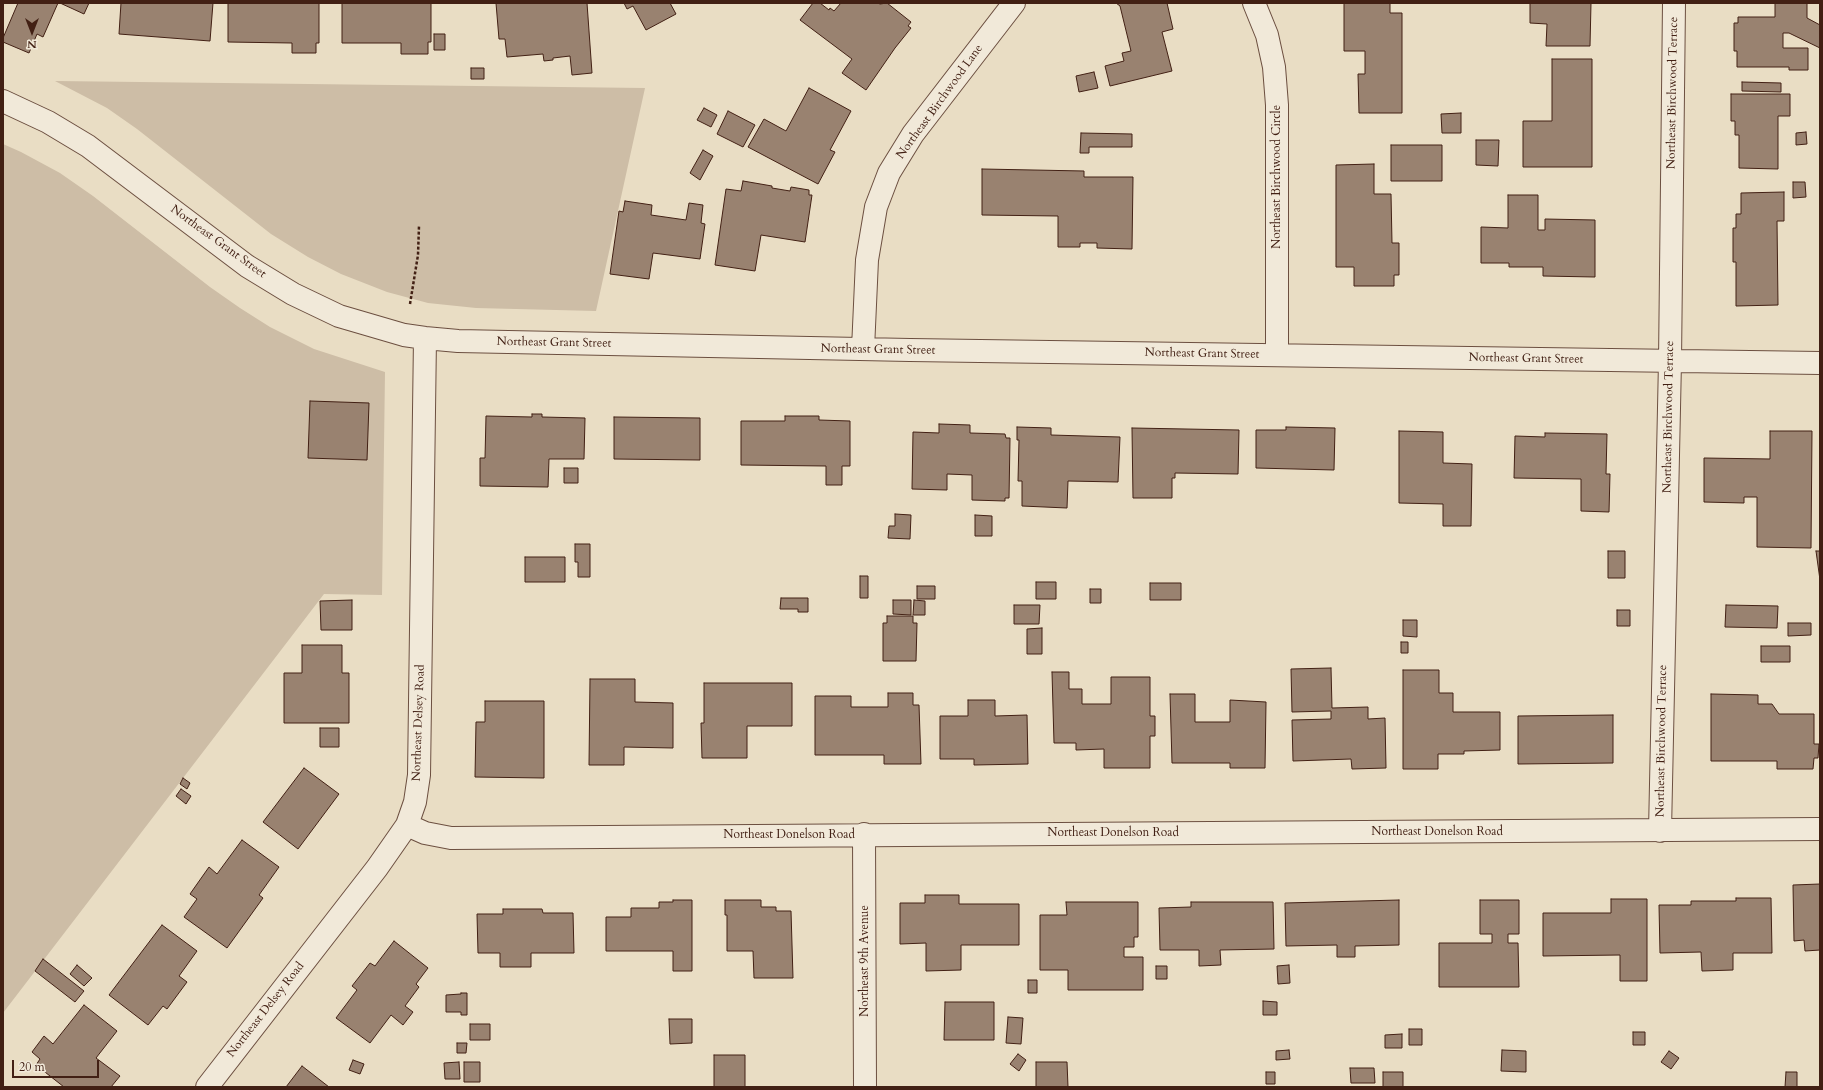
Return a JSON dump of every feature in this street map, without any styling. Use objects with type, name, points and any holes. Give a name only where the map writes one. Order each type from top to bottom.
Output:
[{"type":"street","name":"Northeast Birchwood Lane","points":[[863,349],[867,260],[876,207],[889,172],[913,134],[1014,3]]},
{"type":"street","name":"Northeast Birchwood Circle","points":[[1254,3],[1267,35],[1274,67],[1277,105],[1277,355]]},
{"type":"street","name":"Northeast Birchwood Terrace","points":[[1660,831],[1670,361],[1674,3]]},
{"type":"street","name":"Northeast Grant Street","points":[[3,100],[48,122],[88,146],[247,266],[293,294],[339,316],[404,335],[458,341],[863,349],[1820,363]]},
{"type":"street","name":"Northeast Delsey Road","points":[[207,1087],[377,868],[407,825],[415,802],[419,775],[425,338]]},
{"type":"street","name":"Northeast Donelson Road","points":[[407,825],[425,833],[451,838],[864,834],[1820,829]]},
{"type":"street","name":"Northeast 9th Avenue","points":[[864,834],[865,1087]]},
{"type":"path","points":[[410,304],[418,255],[419,226]]},
{"type":"shaded area","points":[[55,81],[645,88],[596,311],[476,308],[428,303],[387,292],[341,274],[308,257],[271,234],[137,129],[107,108]]},
{"type":"shaded area","points":[[3,144],[60,173],[93,196],[210,287],[270,327],[314,349],[385,372],[382,595],[324,594],[3,1013]]},
{"type":"building","points":[[18,3],[58,3],[43,37],[37,34],[29,53],[3,42],[3,38]]},
{"type":"building","points":[[60,3],[89,3],[84,14]]},
{"type":"building","points":[[121,3],[213,3],[210,41],[119,34]]},
{"type":"building","points":[[228,3],[320,3],[319,43],[316,43],[316,53],[292,53],[292,43],[228,42]]},
{"type":"building","points":[[342,3],[431,3],[431,42],[428,42],[428,54],[401,54],[401,43],[342,43]]},
{"type":"building","points":[[496,3],[587,3],[592,73],[572,75],[570,56],[553,58],[553,60],[544,61],[543,54],[507,57],[505,39],[499,39]]},
{"type":"building","points":[[624,3],[670,3],[676,14],[646,30],[633,6],[627,9]]},
{"type":"building","points":[[813,3],[820,3],[829,10],[830,8],[834,11],[841,3],[887,3],[911,22],[908,26],[911,28],[895,48],[866,90],[842,73],[852,59],[800,20]]},
{"type":"building","points":[[1116,3],[1167,3],[1173,29],[1162,32],[1172,71],[1110,86],[1105,66],[1124,61],[1122,53],[1131,51],[1120,6]]},
{"type":"building","points":[[1344,3],[1390,3],[1390,13],[1402,13],[1402,113],[1359,113],[1358,74],[1365,74],[1365,51],[1344,51]]},
{"type":"building","points":[[1530,3],[1591,3],[1590,46],[1546,46],[1547,24],[1530,23]]},
{"type":"building","points":[[1775,3],[1807,3],[1807,18],[1820,25],[1820,48],[1789,33],[1783,33],[1783,48],[1808,48],[1808,70],[1789,70],[1789,67],[1737,67],[1737,51],[1734,51],[1734,23],[1738,23],[1738,17],[1775,17]]},
{"type":"building","points":[[434,34],[445,34],[445,50],[434,50]]},
{"type":"building","points":[[1552,59],[1592,59],[1592,167],[1523,167],[1523,121],[1552,121]]},
{"type":"building","points":[[471,68],[484,68],[484,79],[471,79]]},
{"type":"building","points":[[1094,72],[1098,88],[1079,92],[1076,76]]},
{"type":"building","points":[[1742,82],[1781,83],[1781,92],[1742,91]]},
{"type":"building","points":[[809,88],[851,111],[830,150],[835,152],[818,184],[748,147],[764,119],[786,131]]},
{"type":"building","points":[[1731,94],[1790,94],[1790,116],[1778,116],[1778,169],[1739,168],[1739,135],[1735,135],[1735,121],[1731,121]]},
{"type":"building","points":[[704,108],[717,115],[711,127],[697,120]]},
{"type":"building","points":[[728,111],[755,125],[743,147],[717,134]]},
{"type":"building","points":[[1461,113],[1461,133],[1442,133],[1441,114]]},
{"type":"building","points":[[1806,132],[1807,144],[1796,145],[1796,133]]},
{"type":"building","points":[[1081,133],[1132,134],[1132,147],[1089,147],[1089,153],[1080,153]]},
{"type":"building","points":[[1476,140],[1499,140],[1498,166],[1476,165]]},
{"type":"building","points":[[1391,145],[1442,145],[1442,181],[1391,181]]},
{"type":"building","points":[[703,150],[713,156],[700,180],[690,173]]},
{"type":"building","points":[[1374,164],[1374,194],[1391,194],[1392,243],[1399,243],[1399,275],[1394,275],[1394,286],[1354,286],[1354,267],[1336,267],[1336,165]]},
{"type":"building","points":[[982,169],[1084,171],[1084,177],[1133,177],[1132,249],[1097,248],[1097,243],[1080,243],[1080,247],[1058,247],[1058,216],[982,215]]},
{"type":"building","points":[[743,181],[790,191],[791,187],[809,190],[809,195],[812,195],[805,242],[761,235],[755,271],[715,265],[726,189],[741,191]]},
{"type":"building","points":[[1793,182],[1805,182],[1806,197],[1793,198]]},
{"type":"building","points":[[1784,192],[1784,221],[1777,221],[1778,305],[1736,306],[1736,262],[1733,262],[1733,228],[1736,228],[1736,214],[1741,214],[1741,193]]},
{"type":"building","points":[[1508,195],[1538,195],[1538,230],[1545,230],[1545,219],[1595,220],[1595,277],[1543,276],[1543,267],[1509,267],[1509,263],[1481,263],[1481,227],[1508,228]]},
{"type":"building","points":[[625,201],[652,205],[651,215],[686,220],[689,203],[703,205],[701,223],[705,224],[700,259],[653,253],[649,279],[610,274],[619,211],[623,212]]},
{"type":"building","points":[[310,401],[369,403],[367,460],[308,458]]},
{"type":"building","points":[[532,414],[542,414],[542,417],[585,418],[584,459],[549,459],[548,487],[480,486],[480,458],[485,458],[486,416],[532,417]]},
{"type":"building","points":[[785,416],[819,416],[819,420],[850,421],[850,466],[842,466],[842,485],[826,485],[826,466],[741,465],[741,421],[785,421]]},
{"type":"building","points":[[614,417],[700,418],[700,460],[614,459]]},
{"type":"building","points":[[939,424],[970,425],[970,433],[1005,434],[1006,438],[1010,438],[1009,498],[1005,498],[1005,501],[972,500],[972,475],[947,474],[947,490],[912,489],[913,432],[939,433]]},
{"type":"building","points":[[1017,427],[1051,428],[1051,435],[1120,437],[1118,482],[1068,481],[1067,508],[1022,506],[1022,481],[1018,481],[1019,440],[1017,440]]},
{"type":"building","points":[[1286,427],[1335,428],[1334,470],[1256,468],[1256,430],[1286,430]]},
{"type":"building","points":[[1132,428],[1239,430],[1238,474],[1175,473],[1175,478],[1172,478],[1172,498],[1133,498]]},
{"type":"building","points":[[1399,431],[1443,432],[1443,463],[1472,464],[1471,526],[1443,526],[1443,504],[1399,503]]},
{"type":"building","points":[[1770,431],[1812,431],[1811,548],[1757,547],[1757,497],[1744,497],[1744,503],[1704,502],[1704,458],[1770,459]]},
{"type":"building","points":[[1545,433],[1607,434],[1606,474],[1610,474],[1609,512],[1581,511],[1581,479],[1514,478],[1515,436],[1545,437]]},
{"type":"building","points":[[564,468],[578,468],[578,483],[564,483]]},
{"type":"building","points":[[895,514],[911,515],[910,539],[888,538],[889,526],[895,526]]},
{"type":"building","points":[[975,515],[992,516],[992,536],[975,536]]},
{"type":"building","points":[[575,544],[590,544],[590,577],[578,577],[578,562],[575,562]]},
{"type":"building","points":[[1608,551],[1625,551],[1625,578],[1608,578]]},
{"type":"building","points":[[1816,551],[1820,551],[1820,580]]},
{"type":"building","points":[[525,557],[565,557],[565,582],[525,582]]},
{"type":"building","points":[[860,576],[868,576],[868,598],[860,598]]},
{"type":"building","points":[[1036,582],[1056,582],[1056,599],[1036,599]]},
{"type":"building","points":[[1150,583],[1181,583],[1181,600],[1150,600]]},
{"type":"building","points":[[917,586],[935,586],[935,599],[917,599]]},
{"type":"building","points":[[1090,589],[1101,589],[1101,603],[1090,603]]},
{"type":"building","points":[[781,598],[808,598],[808,612],[798,612],[798,609],[780,609]]},
{"type":"building","points":[[352,600],[352,630],[321,630],[320,601]]},
{"type":"building","points":[[893,600],[911,600],[911,615],[893,614]]},
{"type":"building","points":[[914,600],[925,601],[925,615],[913,615]]},
{"type":"building","points":[[1014,605],[1040,605],[1039,624],[1014,624]]},
{"type":"building","points":[[1726,605],[1778,606],[1777,628],[1725,627]]},
{"type":"building","points":[[1617,610],[1630,610],[1630,626],[1617,626]]},
{"type":"building","points":[[887,616],[913,616],[913,623],[917,623],[916,661],[883,661],[883,623],[887,623]]},
{"type":"building","points":[[1403,620],[1417,620],[1417,637],[1403,636]]},
{"type":"building","points":[[1788,623],[1811,623],[1811,635],[1788,636]]},
{"type":"building","points":[[1042,628],[1042,654],[1027,654],[1027,629]]},
{"type":"building","points":[[1401,642],[1408,642],[1408,653],[1401,653]]},
{"type":"building","points":[[302,645],[342,645],[342,673],[349,673],[349,723],[284,723],[284,673],[302,673]]},
{"type":"building","points":[[1761,646],[1790,646],[1790,662],[1761,662]]},
{"type":"building","points":[[1331,668],[1332,708],[1368,707],[1368,719],[1385,718],[1386,768],[1352,769],[1351,759],[1293,761],[1292,720],[1331,719],[1331,711],[1292,712],[1291,669]]},
{"type":"building","points":[[1403,670],[1439,670],[1439,693],[1453,693],[1453,712],[1500,712],[1500,750],[1464,751],[1464,754],[1438,754],[1438,769],[1403,769]]},
{"type":"building","points":[[1052,672],[1069,672],[1069,689],[1082,689],[1082,704],[1111,704],[1111,677],[1150,677],[1150,716],[1155,716],[1155,736],[1150,736],[1150,768],[1104,768],[1104,749],[1076,750],[1076,743],[1054,743]]},
{"type":"building","points":[[590,679],[635,679],[635,702],[673,703],[673,748],[624,747],[624,765],[589,765]]},
{"type":"building","points":[[704,683],[792,683],[792,726],[747,726],[747,758],[702,758],[701,723],[704,723]]},
{"type":"building","points":[[888,693],[913,693],[913,705],[919,705],[921,764],[884,764],[884,755],[815,755],[815,696],[851,696],[851,707],[888,707]]},
{"type":"building","points":[[1170,694],[1195,694],[1195,722],[1230,722],[1230,700],[1266,702],[1265,768],[1230,768],[1230,763],[1172,763]]},
{"type":"building","points":[[1711,694],[1758,695],[1758,704],[1772,704],[1779,714],[1814,714],[1814,744],[1819,744],[1818,758],[1814,758],[1813,769],[1777,769],[1777,761],[1711,761]]},
{"type":"building","points":[[968,700],[995,700],[995,716],[1027,715],[1028,764],[974,765],[974,759],[940,759],[940,716],[968,716]]},
{"type":"building","points":[[485,701],[544,701],[544,778],[475,777],[476,722],[485,722]]},
{"type":"building","points":[[1613,715],[1613,763],[1518,764],[1518,716]]},
{"type":"building","points":[[320,728],[339,728],[339,747],[320,747]]},
{"type":"building","points":[[304,768],[339,794],[298,849],[263,822]]},
{"type":"building","points":[[183,778],[190,783],[187,789],[180,784]]},
{"type":"building","points":[[181,789],[191,796],[186,804],[176,796]]},
{"type":"building","points":[[242,840],[279,867],[259,895],[263,898],[227,948],[184,917],[197,899],[190,894],[209,867],[217,874]]},
{"type":"building","points":[[1820,884],[1820,950],[1805,951],[1804,940],[1794,941],[1793,885]]},
{"type":"building","points":[[925,895],[959,895],[959,904],[1019,904],[1019,945],[961,945],[961,970],[926,971],[926,943],[900,944],[900,903],[925,903]]},
{"type":"building","points":[[1736,898],[1771,898],[1772,953],[1733,953],[1733,970],[1702,971],[1701,952],[1660,953],[1659,905],[1691,905],[1691,901],[1736,901]]},
{"type":"building","points":[[1611,899],[1647,899],[1647,981],[1620,981],[1620,955],[1543,956],[1543,913],[1611,913]]},
{"type":"building","points":[[673,900],[692,900],[692,971],[673,971],[673,951],[606,951],[606,917],[631,917],[631,908],[659,908],[659,902],[673,902]]},
{"type":"building","points":[[725,900],[761,900],[761,907],[776,907],[776,911],[791,911],[793,978],[754,978],[753,951],[727,951],[727,915],[725,915]]},
{"type":"building","points":[[1399,900],[1399,945],[1355,946],[1355,957],[1337,957],[1337,945],[1286,946],[1285,903]]},
{"type":"building","points":[[1480,900],[1519,900],[1519,934],[1508,934],[1508,943],[1518,943],[1519,987],[1439,987],[1439,943],[1492,943],[1492,934],[1480,934]]},
{"type":"building","points":[[1066,902],[1138,902],[1138,937],[1134,937],[1134,947],[1124,947],[1124,957],[1143,957],[1143,990],[1068,990],[1068,970],[1040,970],[1040,915],[1067,915]]},
{"type":"building","points":[[1191,902],[1273,902],[1274,949],[1220,950],[1221,965],[1199,966],[1199,950],[1160,950],[1159,908],[1191,907]]},
{"type":"building","points":[[503,909],[542,909],[543,913],[573,913],[574,953],[531,953],[531,967],[500,967],[500,953],[478,953],[477,914],[503,914]]},
{"type":"building","points":[[162,925],[197,951],[179,976],[187,982],[167,1009],[163,1006],[148,1025],[109,995]]},
{"type":"building","points":[[394,941],[428,968],[416,984],[419,987],[405,1006],[413,1012],[403,1025],[391,1015],[370,1043],[336,1018],[357,990],[352,986],[370,963],[375,966]]},
{"type":"building","points":[[43,959],[84,991],[75,1002],[35,971]]},
{"type":"building","points":[[77,965],[92,978],[84,986],[70,974]]},
{"type":"building","points":[[1289,965],[1290,983],[1278,984],[1277,966]]},
{"type":"building","points":[[1156,966],[1167,966],[1167,979],[1156,979]]},
{"type":"building","points":[[1028,980],[1037,980],[1037,993],[1028,993]]},
{"type":"building","points":[[467,993],[467,1015],[461,1015],[461,1012],[446,1012],[446,995]]},
{"type":"building","points":[[1263,1001],[1277,1002],[1277,1015],[1263,1015]]},
{"type":"building","points":[[945,1002],[994,1002],[994,1040],[944,1040]]},
{"type":"building","points":[[84,1005],[117,1031],[96,1058],[120,1076],[111,1087],[64,1087],[36,1065],[40,1059],[32,1052],[44,1036],[53,1044]]},
{"type":"building","points":[[1008,1017],[1023,1018],[1021,1044],[1006,1043]]},
{"type":"building","points":[[669,1019],[692,1019],[692,1043],[670,1044]]},
{"type":"building","points":[[470,1024],[490,1024],[490,1040],[470,1040]]},
{"type":"building","points":[[1409,1029],[1422,1029],[1422,1045],[1409,1045]]},
{"type":"building","points":[[1633,1032],[1645,1032],[1645,1045],[1633,1045]]},
{"type":"building","points":[[1402,1034],[1402,1048],[1385,1048],[1385,1035]]},
{"type":"building","points":[[457,1043],[467,1043],[466,1053],[457,1053]]},
{"type":"building","points":[[1289,1050],[1290,1059],[1276,1060],[1276,1051]]},
{"type":"building","points":[[1502,1050],[1526,1051],[1526,1072],[1501,1071]]},
{"type":"building","points":[[1669,1051],[1679,1058],[1671,1069],[1661,1062]]},
{"type":"building","points":[[1018,1054],[1026,1060],[1019,1071],[1010,1064]]},
{"type":"building","points":[[714,1055],[745,1055],[745,1087],[714,1087]]},
{"type":"building","points":[[353,1060],[364,1064],[360,1074],[349,1070]]},
{"type":"building","points":[[459,1062],[460,1079],[445,1079],[444,1063]]},
{"type":"building","points":[[464,1062],[480,1062],[480,1082],[464,1082]]},
{"type":"building","points":[[1036,1062],[1067,1062],[1068,1087],[1036,1087]]},
{"type":"building","points":[[302,1066],[329,1087],[286,1087]]},
{"type":"building","points":[[1350,1068],[1374,1068],[1375,1083],[1351,1083]]},
{"type":"building","points":[[1266,1072],[1275,1072],[1275,1084],[1266,1084]]},
{"type":"building","points":[[1383,1072],[1403,1072],[1403,1087],[1383,1087]]},
{"type":"building","points":[[1786,1072],[1797,1072],[1797,1087],[1785,1087]]}]
